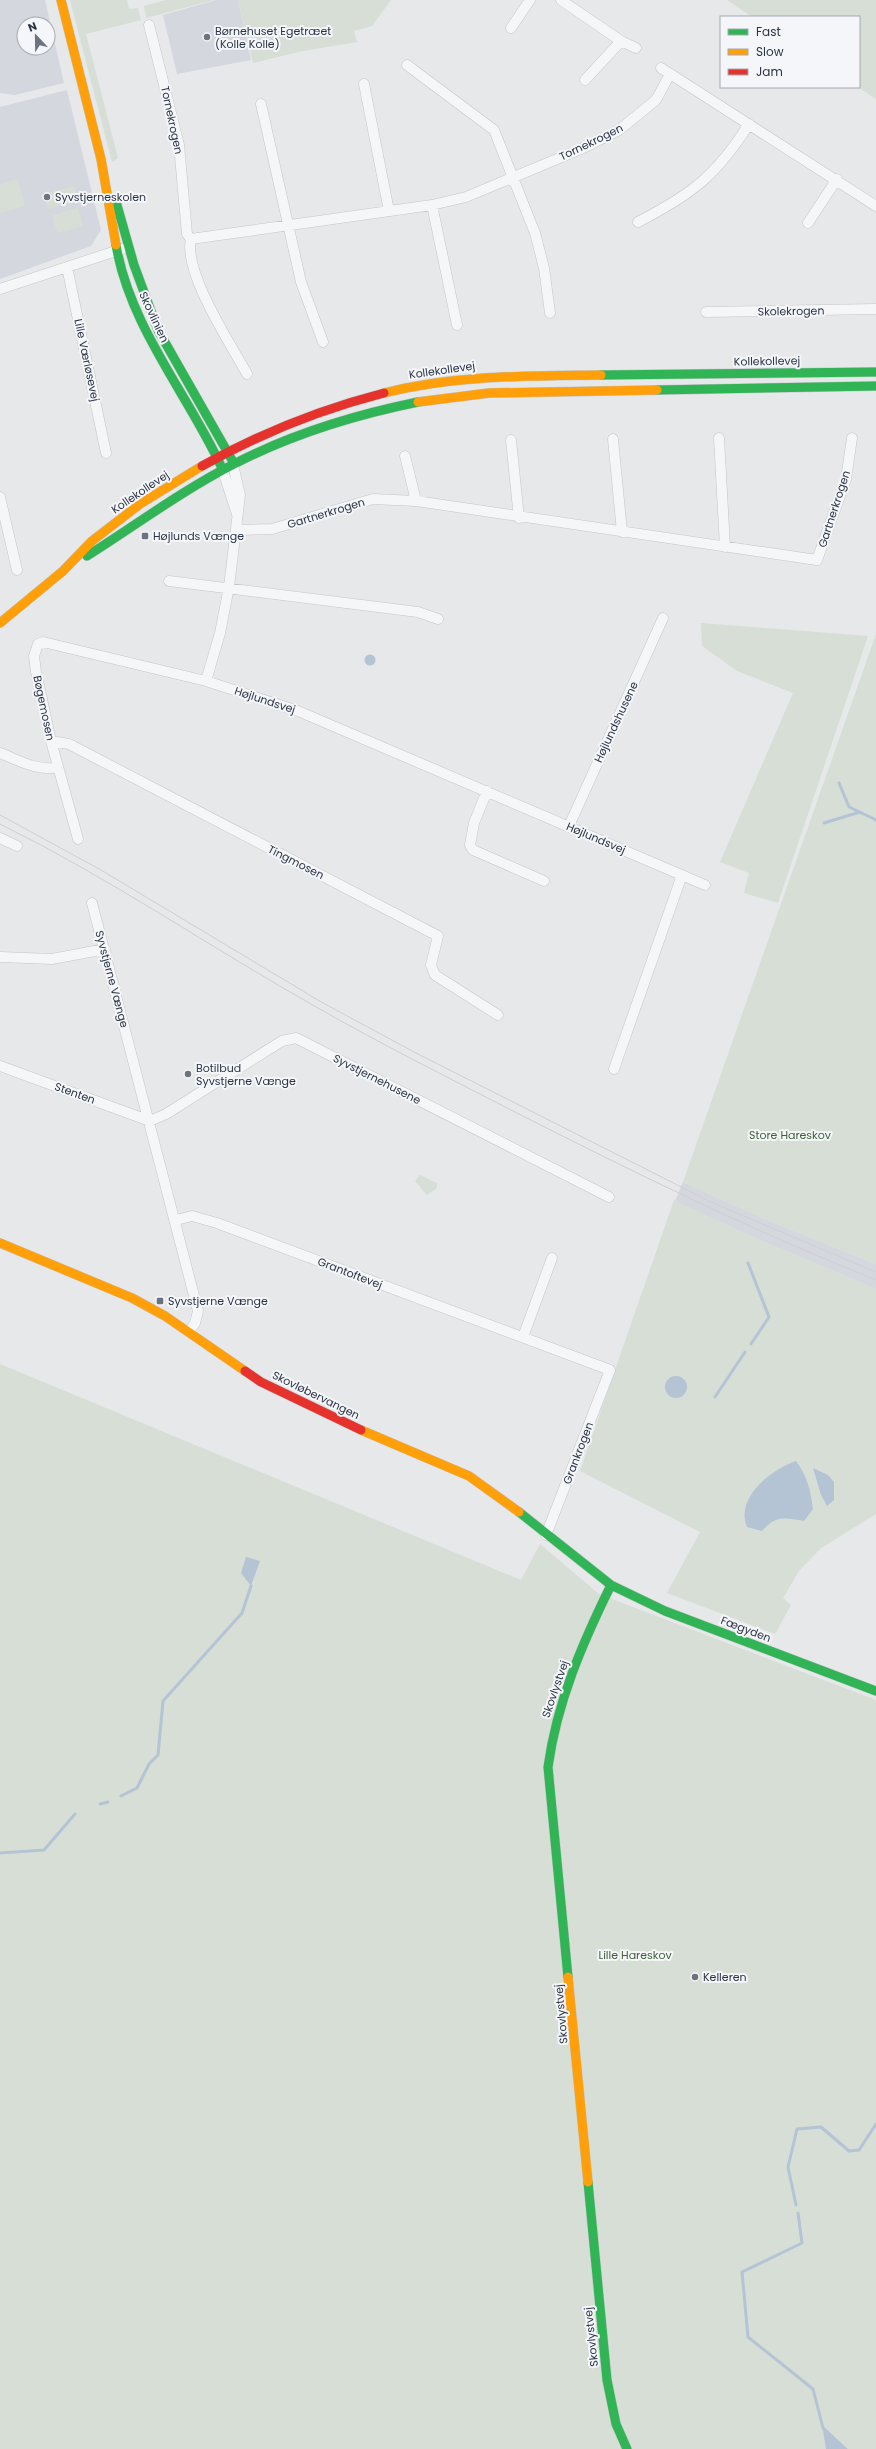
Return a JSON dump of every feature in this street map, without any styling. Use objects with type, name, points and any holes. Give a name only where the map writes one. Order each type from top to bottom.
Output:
[{"type":"street","name":"Skovlinien","points":[[61,0],[101,159],[129,247],[158,330],[170,353],[228,450],[234,465]]},
{"type":"street","points":[[511,28],[530,0]]},
{"type":"street","points":[[561,0],[621,41],[636,48]]},
{"type":"street","name":"Tornekrogen","points":[[149,25],[179,145],[187,234],[191,239],[190,246],[193,270],[203,294],[247,374]]},
{"type":"street","points":[[585,80],[621,41]]},
{"type":"street","points":[[407,65],[494,130],[514,176],[535,233],[544,268],[550,313]]},
{"type":"street","points":[[661,68],[837,179],[876,206]]},
{"type":"street","name":"Tornekrogen","points":[[191,239],[432,205],[466,197],[581,149],[619,130],[656,100],[670,74]]},
{"type":"street","points":[[364,84],[389,211]]},
{"type":"street","points":[[261,104],[301,282],[323,342]]},
{"type":"street","points":[[638,222],[674,203],[704,182],[731,153],[749,124]]},
{"type":"street","name":"Skovlinien","points":[[101,159],[117,251],[136,309],[156,350],[217,457],[223,471]]},
{"type":"street","points":[[808,223],[837,179]]},
{"type":"street","points":[[432,205],[457,325]]},
{"type":"street","points":[[0,289],[129,247]]},
{"type":"street","name":"Lille Værløsevej","points":[[67,267],[106,453]]},
{"type":"street","name":"Skolekrogen","points":[[706,312],[876,309]]},
{"type":"street","name":"Kollekollevej","points":[[0,623],[62,571],[92,541],[140,504],[228,450],[317,412],[388,392],[464,378],[876,372]]},
{"type":"street","name":"Kollekollevej","points":[[62,571],[234,465],[321,426],[381,408],[442,397],[489,393],[876,386]]},
{"type":"street","points":[[718,438],[725,547]]},
{"type":"street","name":"Gartnerkrogen","points":[[237,530],[272,529],[373,500],[416,501],[519,518],[817,560],[846,479],[852,438]]},
{"type":"street","points":[[613,439],[622,532]]},
{"type":"street","points":[[511,440],[519,518]]},
{"type":"street","points":[[405,456],[416,501]]},
{"type":"street","points":[[206,681],[220,633],[229,587],[237,530],[237,514],[240,495],[234,465]]},
{"type":"street","points":[[223,471],[237,514]]},
{"type":"street","points":[[0,497],[3,524],[16,570]]},
{"type":"street","points":[[169,581],[229,587],[418,612],[438,619]]},
{"type":"street","name":"Højlundshusene","points":[[569,826],[663,618]]},
{"type":"street","name":"Højlundsvej","points":[[36,648],[38,644],[48,643],[206,681],[298,711],[705,885]]},
{"type":"street","name":"Bøgemosen","points":[[36,648],[36,672],[51,741],[78,839]]},
{"type":"street","name":"Tingmosen","points":[[51,741],[69,744],[438,936],[431,965],[435,975],[498,1014]]},
{"type":"street","points":[[0,753],[38,768],[48,769],[58,767]]},
{"type":"street","points":[[487,791],[474,823],[470,845],[473,850],[544,881]]},
{"type":"street","points":[[0,850],[2,839],[17,846]]},
{"type":"street","points":[[614,1069],[682,875]]},
{"type":"street","name":"Syvstjerne Vænge","points":[[92,903],[176,1220],[198,1311],[195,1323],[189,1332]]},
{"type":"street","points":[[0,957],[52,959],[105,949]]},
{"type":"street","name":"Syvstjernehusene","points":[[150,1121],[166,1114],[282,1041],[296,1038],[609,1197]]},
{"type":"street","name":"Stenten","points":[[0,1066],[150,1121]]},
{"type":"street","name":"Grantoftevej","points":[[176,1220],[192,1216],[217,1224],[610,1370]]},
{"type":"street","name":"Skovløbervangen","points":[[0,1243],[132,1298],[189,1332],[261,1382],[344,1423],[469,1476],[491,1490],[611,1585]]},
{"type":"street","points":[[523,1337],[552,1258]]},
{"type":"street","name":"Grankrogen","points":[[546,1535],[610,1370]]},
{"type":"street","name":"Fægyden","points":[[611,1585],[665,1612],[876,1691]]},
{"type":"street","name":"Skovlystvej","points":[[611,1585],[594,1619],[560,1703],[551,1740],[548,1767],[607,2380],[616,2424],[627,2449]]},
{"type":"shaded area","points":[[0,0],[45,0],[49,16],[16,16],[16,56],[56,56],[56,48],[64,83],[15,95],[0,93]]},
{"type":"shaded area","name":"Børnehuset Egetræet (Kolle Kolle)","points":[[216,0],[238,0],[251,60],[177,74],[163,15]]},
{"type":"shaded area","name":"Syvstjerneskolen","points":[[67,90],[101,230],[91,246],[0,279],[0,107]]},
{"type":"shaded area","points":[[683,1182],[765,1219],[876,1264],[876,1289],[755,1238],[675,1201]]},
{"type":"green space","points":[[70,0],[127,0],[129,9],[138,8],[141,20],[86,34],[118,158],[112,162]]},
{"type":"green space","points":[[166,0],[214,0],[146,18],[144,6]]},
{"type":"green space","points":[[238,0],[391,0],[372,26],[354,31],[357,42],[303,51],[253,63]]},
{"type":"green space","points":[[727,0],[876,0],[876,99],[860,88],[860,16],[751,16]]},
{"type":"green space","points":[[18,179],[25,206],[0,213],[0,184]]},
{"type":"green space","points":[[74,186],[78,201],[48,209],[44,194]]},
{"type":"green space","points":[[78,208],[83,226],[57,233],[52,215]]},
{"type":"green space","points":[[701,623],[868,636],[778,903],[744,893],[749,873],[720,862],[793,693],[737,671],[702,646]]},
{"type":"green space","name":"Store Hareskov","points":[[876,634],[876,1264],[765,1219],[683,1182]]},
{"type":"green space","points":[[420,1175],[437,1183],[437,1188],[427,1195],[415,1181]]},
{"type":"green space","points":[[674,1200],[755,1238],[876,1289],[876,1514],[821,1548],[799,1571],[783,1598],[791,1605],[775,1634],[667,1593],[700,1532],[580,1471]]},
{"type":"green space","name":"Lille Hareskov","points":[[0,1364],[521,1580],[540,1544],[599,1594],[876,1700],[876,2449],[848,2449],[823,2426],[826,2449],[0,2449]]},
{"type":"water","points":[[370,654],[374,656],[376,660],[374,664],[370,666],[366,664],[364,660],[366,656]]},
{"type":"water","points":[[676,1376],[684,1379],[687,1387],[684,1395],[676,1398],[668,1395],[665,1387],[668,1379]]},
{"type":"water","points":[[796,1461],[800,1466],[808,1484],[813,1509],[804,1521],[791,1519],[776,1520],[762,1531],[747,1527],[745,1516],[746,1505],[751,1495],[766,1478],[786,1465]]},
{"type":"water","points":[[813,1468],[828,1475],[834,1482],[834,1500],[827,1506],[821,1495]]},
{"type":"water","points":[[246,1557],[260,1561],[251,1586],[241,1573]]},
{"type":"water","points":[[822,2425],[848,2449],[826,2449]]},
{"type":"waterway","points":[[839,783],[849,807],[876,820]]},
{"type":"waterway","points":[[824,823],[860,812]]},
{"type":"waterway","points":[[748,1263],[769,1317],[751,1344]]},
{"type":"waterway","points":[[715,1397],[745,1352]]},
{"type":"waterway","points":[[121,1796],[137,1788],[149,1764],[158,1755],[163,1701],[242,1613],[251,1586]]},
{"type":"waterway","points":[[100,1804],[108,1802]]},
{"type":"waterway","points":[[0,1853],[44,1850],[75,1814]]},
{"type":"waterway","points":[[796,2205],[788,2167],[797,2129],[821,2127],[849,2151],[859,2150],[876,2124]]},
{"type":"waterway","points":[[798,2213],[802,2243],[742,2272],[748,2337],[813,2389],[823,2428]]},
{"type":"tram line","points":[[0,815],[101,870],[323,1003],[416,1053],[713,1203],[876,1272]]},
{"type":"tram line","points":[[0,824],[81,867],[278,985],[414,1060],[556,1133],[692,1199],[783,1241],[876,1280]]},
{"type":"traffic: fast","points":[[115,198],[134,265],[158,330],[232,460]]},
{"type":"traffic: fast","points":[[116,245],[123,275],[146,332],[221,466]]},
{"type":"traffic: fast","points":[[601,375],[876,372]]},
{"type":"traffic: fast","points":[[657,390],[876,386]]},
{"type":"traffic: fast","points":[[87,556],[196,485],[256,453],[278,443],[347,419],[418,402]]},
{"type":"traffic: fast","points":[[519,1512],[611,1585],[665,1611],[876,1691]]},
{"type":"traffic: fast","points":[[568,1977],[548,1767],[552,1743],[564,1696],[590,1629],[611,1585]]},
{"type":"traffic: fast","points":[[588,2182],[607,2380],[616,2424],[627,2449]]},
{"type":"traffic: slow","points":[[61,0],[101,159],[116,245]]},
{"type":"traffic: slow","points":[[384,393],[411,387],[465,380],[519,376],[601,375]]},
{"type":"traffic: slow","points":[[418,402],[489,393],[657,390]]},
{"type":"traffic: slow","points":[[0,623],[63,571],[92,541],[140,504],[202,466]]},
{"type":"traffic: slow","points":[[0,1243],[132,1298],[165,1316],[245,1371]]},
{"type":"traffic: slow","points":[[361,1430],[469,1476],[519,1512]]},
{"type":"traffic: slow","points":[[568,1977],[588,2182]]},
{"type":"traffic: jam","points":[[202,466],[246,443],[290,424],[336,407],[384,393]]},
{"type":"traffic: jam","points":[[245,1371],[261,1382],[361,1430]]},
{"type":"place","name":"Børnehuset Egetræet (Kolle Kolle)","points":[[207,37]]},
{"type":"place","name":"Syvstjerneskolen","points":[[47,197]]},
{"type":"place","name":"Højlunds Vænge","points":[[145,536]]},
{"type":"place","name":"Botilbud Syvstjerne Vænge","points":[[188,1074]]},
{"type":"place","name":"Syvstjerne Vænge","points":[[160,1301]]},
{"type":"place","name":"Kelleren","points":[[695,1977]]}]
